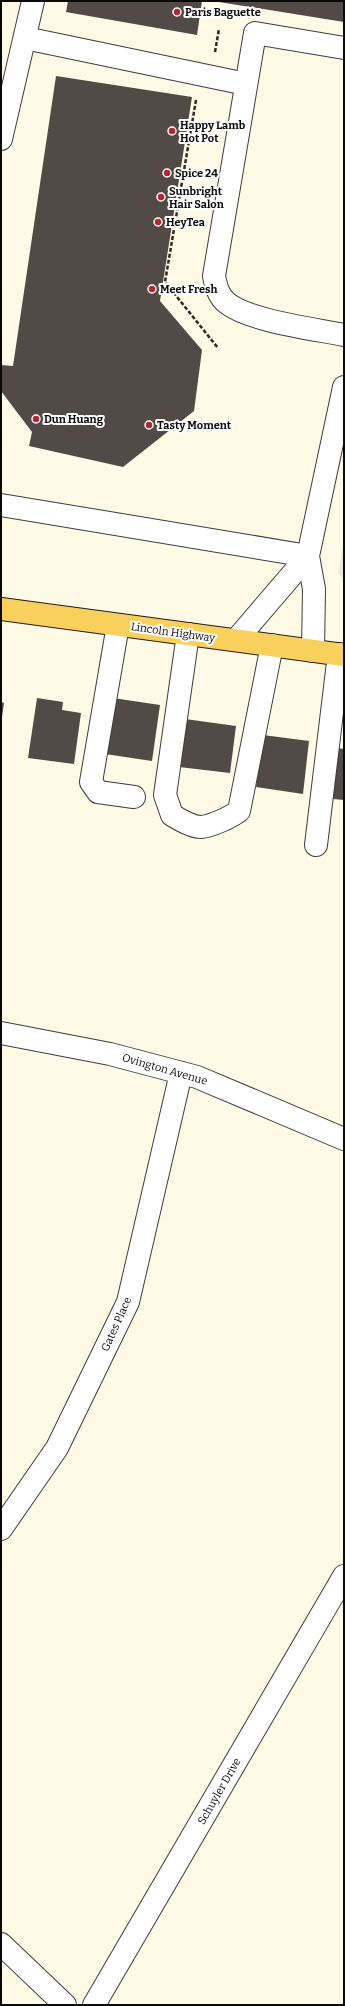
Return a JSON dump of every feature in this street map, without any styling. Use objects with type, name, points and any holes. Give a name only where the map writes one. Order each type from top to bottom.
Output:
[{"type":"main road","name":"Lincoln Highway","points":[[1,609],[342,654]]},
{"type":"street","points":[[1,139],[33,1]]},
{"type":"street","points":[[344,48],[255,33],[214,276],[217,290],[227,303],[246,313],[278,323],[344,335]]},
{"type":"street","points":[[25,38],[246,84]]},
{"type":"street","points":[[313,651],[314,588],[308,556],[344,387]]},
{"type":"street","points":[[1,505],[308,556]]},
{"type":"street","points":[[236,640],[308,556]]},
{"type":"street","points":[[118,624],[91,782],[98,792],[134,796]]},
{"type":"street","points":[[188,634],[165,795],[172,815],[183,822],[201,827],[232,817],[240,811],[272,645]]},
{"type":"street","points":[[316,845],[342,654]]},
{"type":"street","name":"Ovington Avenue","points":[[1,1033],[110,1054],[197,1077],[344,1139]]},
{"type":"street","name":"Gates Place","points":[[1,1529],[57,1448],[128,1302],[181,1073]]},
{"type":"street","name":"Schuyler Drive","points":[[94,2005],[344,1576]]},
{"type":"street","points":[[1,1944],[65,2005]]},
{"type":"path","points":[[214,59],[219,29]]},
{"type":"path","points":[[196,97],[165,282],[218,348]]},
{"type":"shaded area","points":[[344,542],[344,580],[338,573]]},
{"type":"building","points":[[68,1],[202,1],[197,35],[66,12]]},
{"type":"building","points":[[344,1],[344,22],[219,2]]},
{"type":"building","points":[[56,76],[192,97],[160,301],[202,350],[194,411],[123,467],[29,446],[32,432],[1,391],[1,365],[13,366]]},
{"type":"building","points":[[37,698],[63,702],[62,710],[81,713],[74,764],[28,758]]},
{"type":"building","points":[[113,698],[160,705],[152,761],[105,754]]},
{"type":"building","points":[[1,702],[4,703],[2,717],[1,717]]},
{"type":"building","points":[[185,719],[236,726],[230,773],[179,767]]},
{"type":"building","points":[[263,735],[309,741],[303,794],[256,787]]},
{"type":"building","points":[[338,748],[344,749],[344,800],[333,799]]},
{"type":"place","name":"Paris Baguette","points":[[177,12]]},
{"type":"place","name":"Happy Lamb Hot Pot","points":[[172,131]]},
{"type":"place","name":"Spice 24","points":[[167,173]]},
{"type":"place","name":"Sunbright Hair Salon","points":[[161,197]]},
{"type":"place","name":"HeyTea","points":[[158,222]]},
{"type":"place","name":"Meet Fresh","points":[[152,289]]},
{"type":"place","name":"Dun Huang","points":[[36,419]]},
{"type":"place","name":"Tasty Moment","points":[[149,425]]}]
